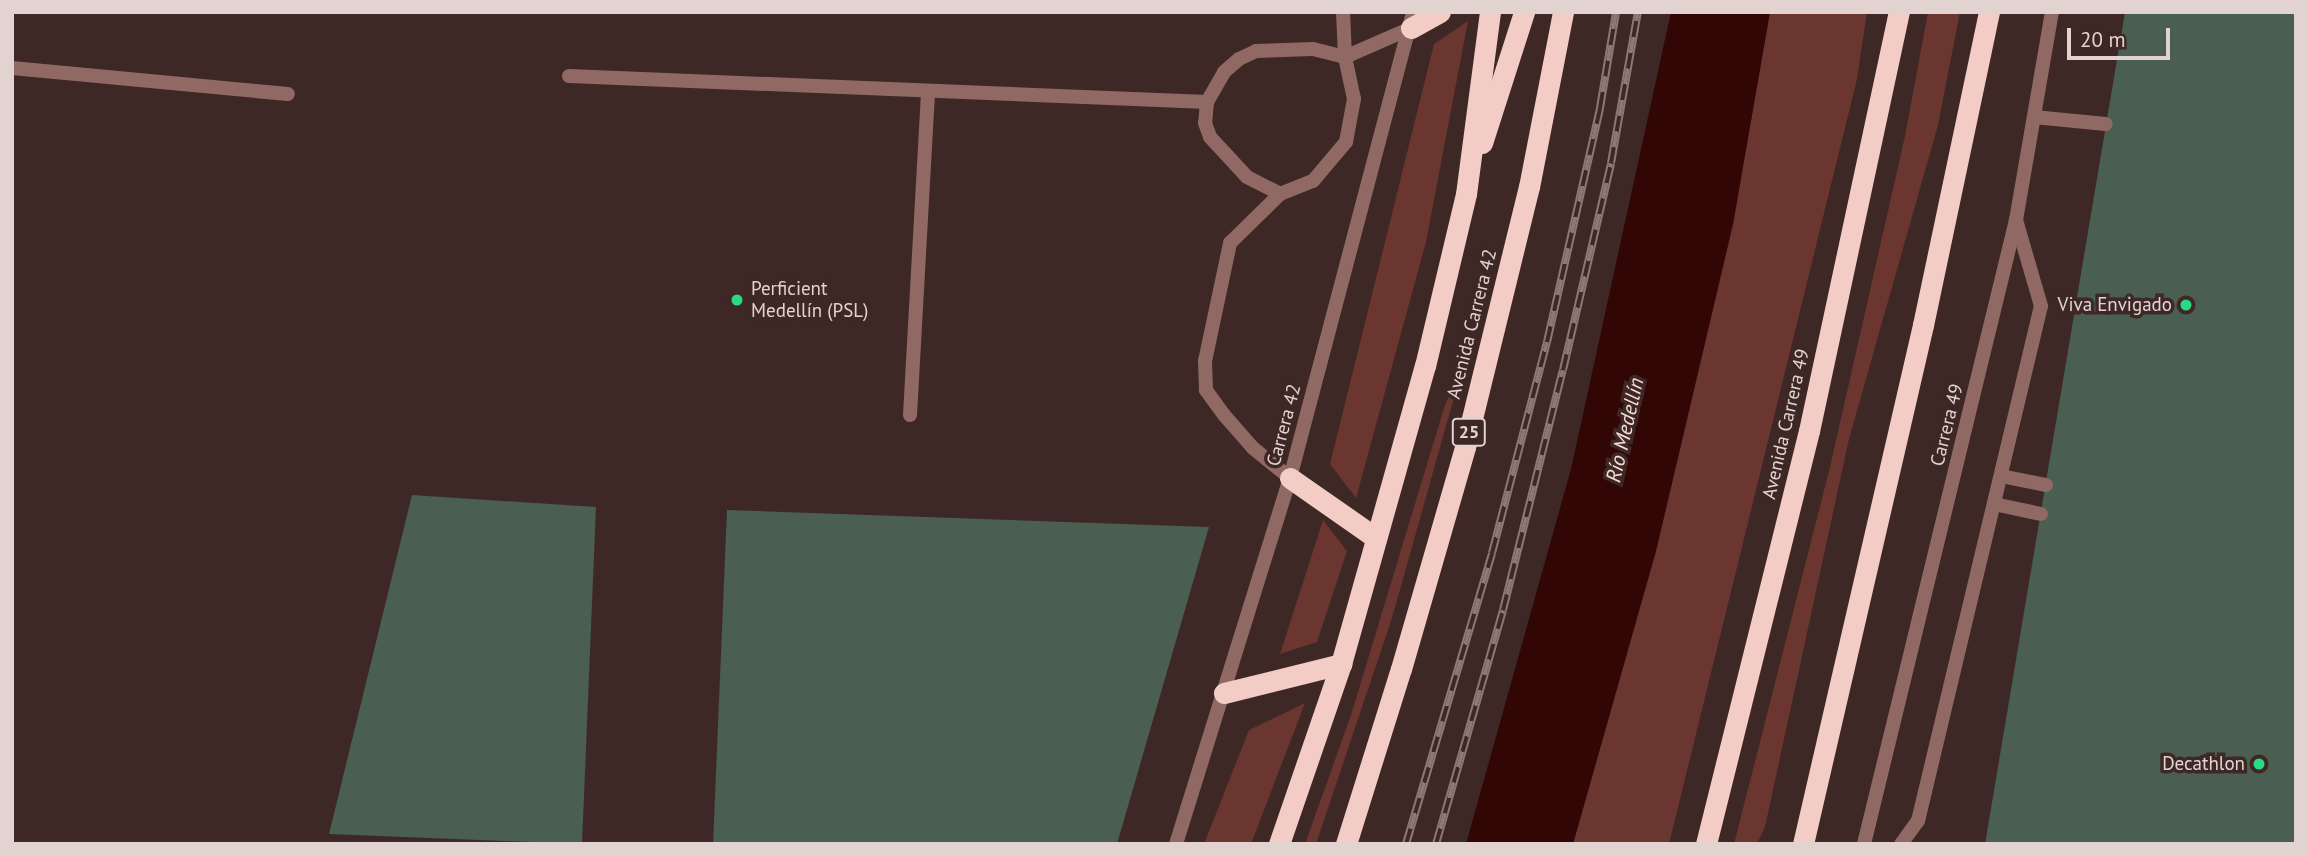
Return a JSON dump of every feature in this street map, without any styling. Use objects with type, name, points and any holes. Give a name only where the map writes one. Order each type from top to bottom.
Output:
[{"type":"highway","points":[[1412,20],[1440,12]]},
{"type":"highway","name":"Avenida Carrera 42","points":[[1279,844],[1341,664],[1424,366],[1466,194],[1490,12]]},
{"type":"highway","points":[[1466,194],[1524,12]]},
{"type":"highway","name":"Avenida Carrera 42","points":[[1346,844],[1401,668],[1465,447],[1529,187],[1563,12]]},
{"type":"highway","name":"Avenida Carrera 49","points":[[1706,844],[1809,431],[1899,12]]},
{"type":"highway","points":[[1803,844],[1926,311],[1989,12]]},
{"type":"highway","points":[[1290,478],[1376,538]]},
{"type":"highway","points":[[1224,693],[1341,664]]},
{"type":"highway","points":[[1788,844],[1814,797]]},
{"type":"street","points":[[1290,478],[1254,448],[1224,415],[1206,390],[1205,361],[1230,243],[1280,194],[1313,181],[1346,142],[1354,99],[1345,57],[1343,12]]},
{"type":"street","name":"Carrera 49","points":[[1864,844],[2016,220],[2052,12]]},
{"type":"street","points":[[1280,194],[1247,177],[1210,137],[1205,123],[1207,102],[1224,72],[1239,59],[1256,51],[1313,49],[1345,57],[1412,20]]},
{"type":"street","name":"Carrera 42","points":[[1176,844],[1290,478],[1412,20]]},
{"type":"street","points":[[12,68],[288,94]]},
{"type":"street","points":[[569,76],[1207,102]]},
{"type":"street","points":[[911,415],[928,92]]},
{"type":"street","points":[[2034,117],[2106,124]]},
{"type":"street","points":[[1902,844],[1918,821],[2041,306],[2016,220]]},
{"type":"street","points":[[2001,476],[2046,485]]},
{"type":"street","points":[[1994,504],[2041,514]]},
{"type":"shaded area","points":[[1770,12],[1867,12],[1857,79],[1669,844],[1573,844],[1656,551],[1733,224]]},
{"type":"shaded area","points":[[1928,12],[1960,12],[1938,125],[1849,439],[1765,827],[1757,844],[1734,844],[1830,467],[1905,136]]},
{"type":"shaded area","points":[[1468,21],[1426,242],[1356,498],[1330,464],[1434,44]]},
{"type":"shaded area","points":[[1466,355],[1392,618],[1316,844],[1305,844],[1351,715],[1444,408]]},
{"type":"shaded area","points":[[1323,520],[1347,551],[1317,642],[1280,654]]},
{"type":"shaded area","points":[[1305,703],[1251,844],[1204,844],[1249,730]]},
{"type":"water","name":"Río Medellín","points":[[1671,12],[1770,12],[1733,224],[1656,551],[1573,844],[1466,844],[1571,469]]},
{"type":"building","name":"Viva Envigado","points":[[2125,12],[2296,12],[2296,844],[1985,844]]},
{"type":"building","points":[[412,495],[596,507],[582,844],[329,834]]},
{"type":"building","points":[[727,510],[1209,527],[1117,844],[713,844]]},
{"type":"railway","points":[[1406,844],[1492,553],[1547,342],[1600,108],[1616,12]]},
{"type":"railway","points":[[1436,844],[1503,610],[1563,370],[1611,163],[1638,12]]},
{"type":"place","name":"Perficient Medellín (PSL)","points":[[737,300]]},
{"type":"place","name":"Viva Envigado","points":[[2186,305]]},
{"type":"place","name":"Decathlon","points":[[2259,764]]}]
